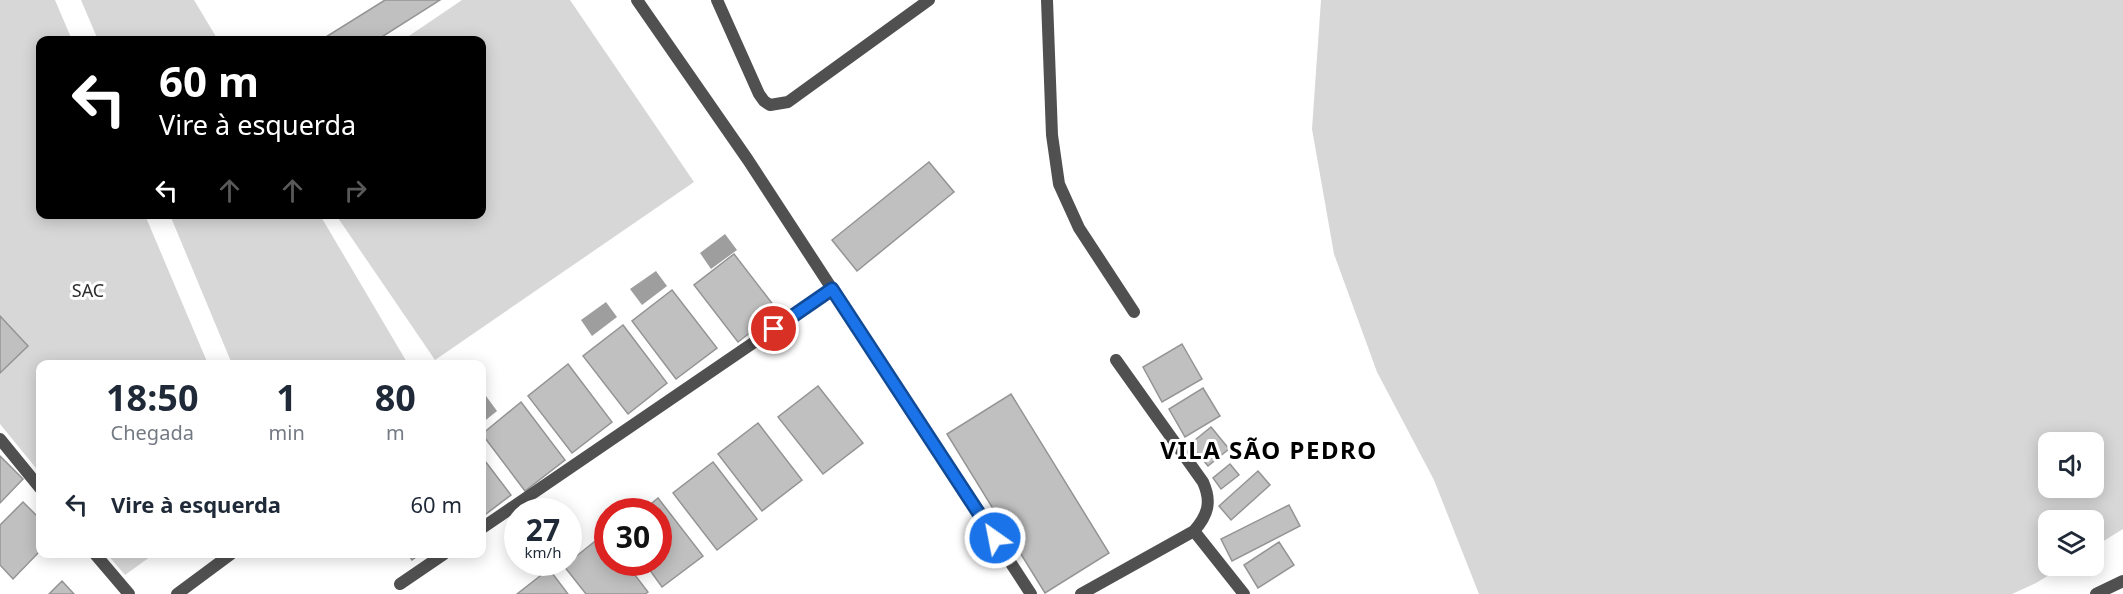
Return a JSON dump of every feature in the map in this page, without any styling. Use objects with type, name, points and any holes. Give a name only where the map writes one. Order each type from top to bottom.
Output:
[{"type":"street","points":[[637,0],[748,160],[1030,594]]},
{"type":"street","points":[[717,0],[759,94],[770,105],[788,102],[926,1]]},
{"type":"street","points":[[1047,0],[1052,135],[1059,184],[1079,228],[1134,312]]},
{"type":"street","points":[[486,525],[832,289]]},
{"type":"street","points":[[1082,594],[1194,531],[1201,523],[1208,508],[1209,494],[1203,482],[1116,360]]},
{"type":"street","points":[[0,439],[36,483]]},
{"type":"street","points":[[1194,531],[1244,594]]},
{"type":"street","points":[[98,558],[129,594]]},
{"type":"street","points":[[177,594],[226,558]]},
{"type":"street","points":[[400,584],[438,558]]},
{"type":"street","points":[[2096,594],[2123,581]]},
{"type":"green space","name":"SAC","points":[[0,0],[55,0],[70,36],[36,36],[36,219],[147,219],[206,360],[36,360],[36,468],[0,424]]},
{"type":"green space","points":[[81,0],[194,0],[216,36],[96,36]]},
{"type":"green space","points":[[462,0],[570,0],[694,182],[435,360],[339,219],[486,219],[486,36],[409,36]]},
{"type":"green space","points":[[1321,0],[2123,0],[2123,529],[2104,541],[2104,510],[2038,510],[2038,576],[2048,576],[2012,594],[1479,594],[1434,480],[1377,372],[1334,254],[1312,129]]},
{"type":"green space","points":[[172,219],[322,219],[406,360],[230,360]]},
{"type":"green space","points":[[110,558],[148,558],[125,575]]},
{"type":"shaded area","points":[[725,234],[737,250],[711,269],[700,253]]},
{"type":"shaded area","points":[[656,271],[667,286],[642,305],[630,289]]},
{"type":"shaded area","points":[[606,302],[617,317],[592,336],[581,320]]},
{"type":"shaded area","points":[[486,396],[497,411],[486,420]]},
{"type":"building","points":[[385,0],[440,0],[383,36],[327,36]]},
{"type":"building","points":[[929,162],[954,192],[857,271],[832,240]]},
{"type":"building","points":[[734,254],[778,311],[738,342],[694,285]]},
{"type":"building","points":[[672,290],[717,348],[676,379],[632,321]]},
{"type":"building","points":[[0,316],[28,346],[0,373]]},
{"type":"building","points":[[623,325],[667,383],[628,414],[583,356]]},
{"type":"building","points":[[1182,344],[1202,379],[1162,402],[1143,367]]},
{"type":"building","points":[[568,364],[612,422],[572,453],[528,396]]},
{"type":"building","points":[[818,386],[863,443],[823,474],[778,417]]},
{"type":"building","points":[[1203,388],[1220,416],[1185,437],[1169,409]]},
{"type":"building","points":[[1011,394],[1109,553],[1045,593],[947,434]]},
{"type":"building","points":[[521,402],[565,460],[525,491],[486,439],[486,431]]},
{"type":"building","points":[[758,423],[802,480],[762,511],[718,454]]},
{"type":"building","points":[[1211,427],[1229,449],[1208,466],[1190,444]]},
{"type":"building","points":[[0,456],[23,479],[0,503]]},
{"type":"building","points":[[486,462],[511,495],[504,498],[486,514]]},
{"type":"building","points":[[713,462],[757,519],[717,550],[673,493]]},
{"type":"building","points":[[1230,464],[1239,475],[1221,489],[1213,478]]},
{"type":"building","points":[[1258,471],[1270,485],[1231,520],[1219,506]]},
{"type":"building","points":[[23,502],[36,515],[36,555],[13,579],[0,565],[0,525]]},
{"type":"building","points":[[1289,505],[1300,526],[1232,561],[1221,539]]},
{"type":"building","points":[[672,516],[703,556],[662,587],[654,576],[672,576]]},
{"type":"building","points":[[594,542],[594,576],[636,576],[648,592],[645,594],[586,594],[572,576],[582,576],[582,552]]},
{"type":"building","points":[[1279,542],[1294,565],[1258,588],[1244,565]]},
{"type":"building","points":[[540,576],[554,576],[568,594],[517,594]]},
{"type":"building","points":[[62,581],[74,594],[49,594]]},
{"type":"district","name":"VILA SÃO PEDRO","points":[[1269,449]]},
{"type":"route","points":[[774,329],[832,289],[995,538]]}]
